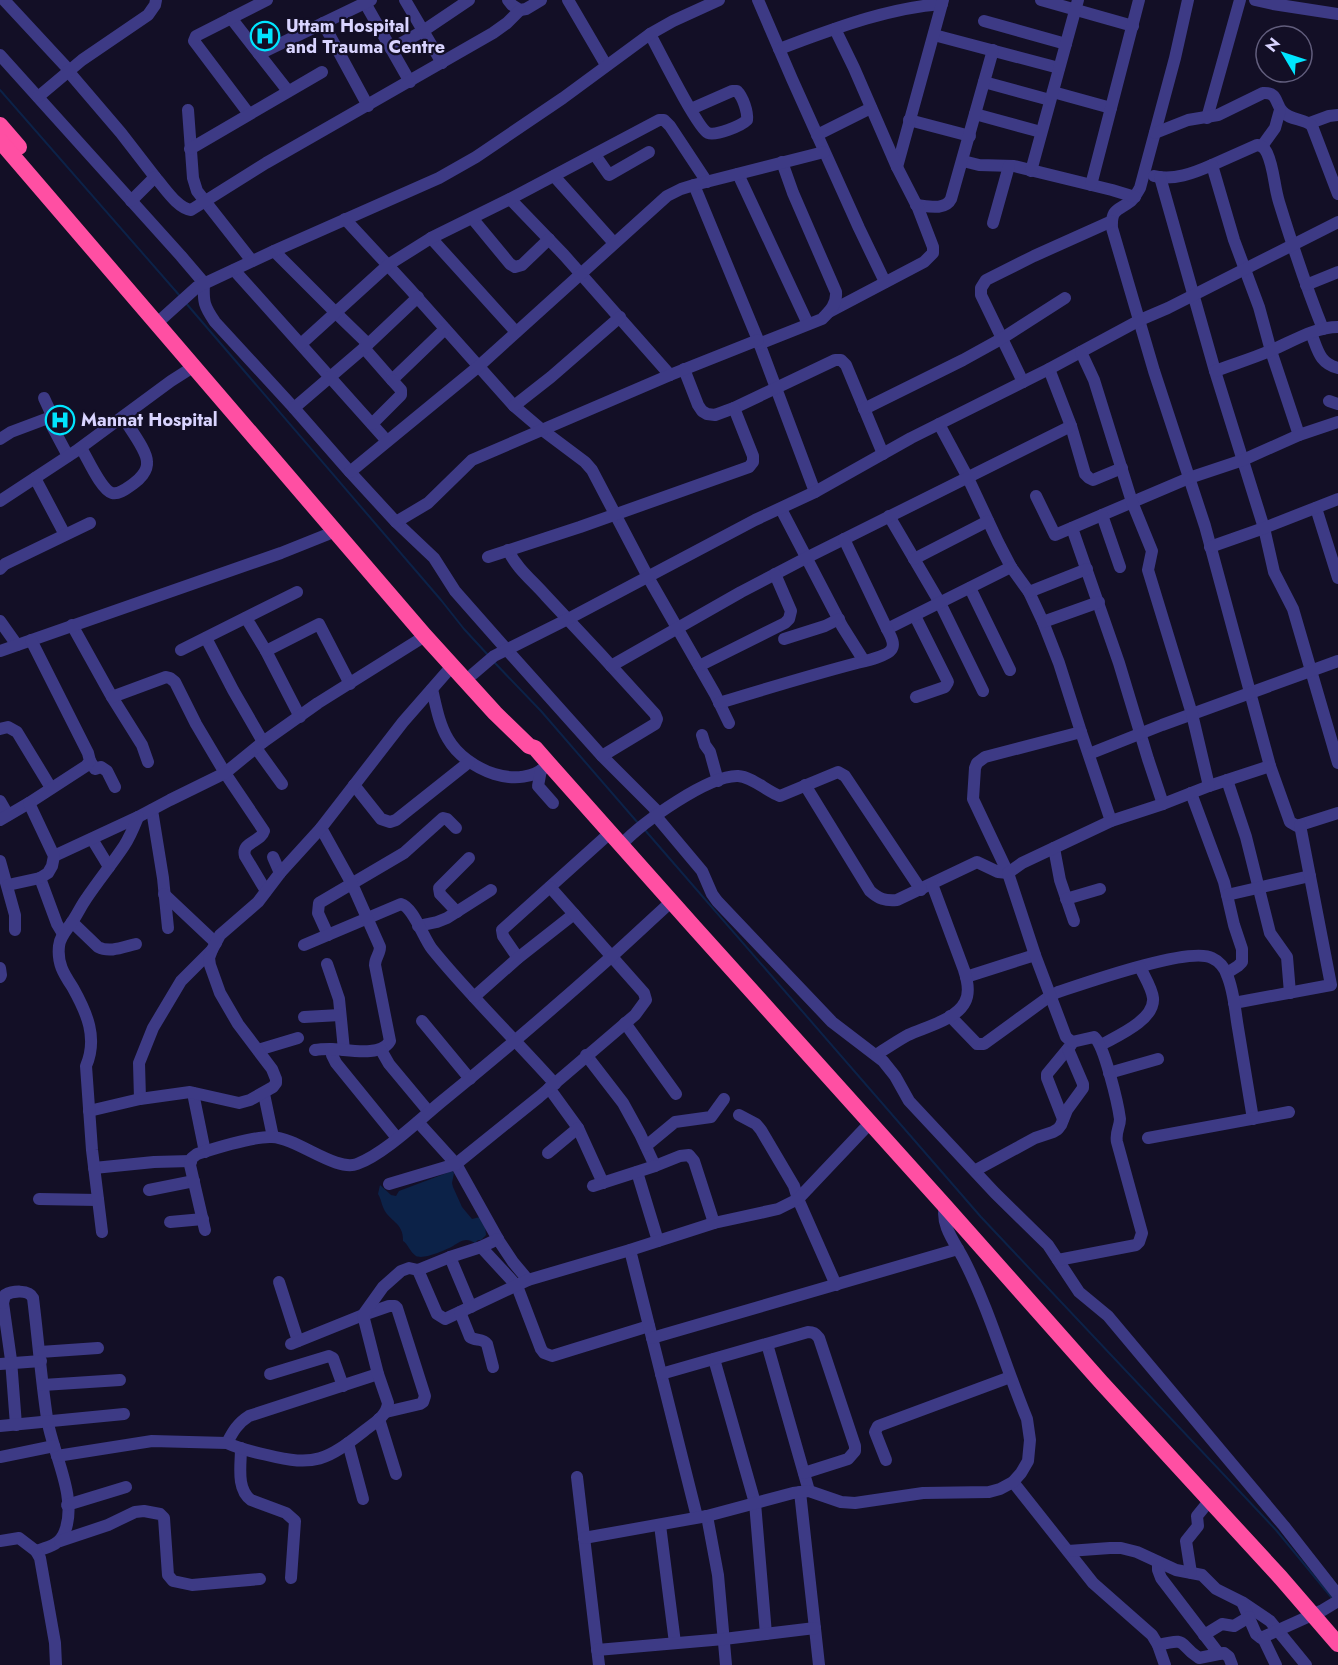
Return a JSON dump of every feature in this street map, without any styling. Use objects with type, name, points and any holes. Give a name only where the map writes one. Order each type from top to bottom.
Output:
[{"type":"highway","points":[[0,125],[166,315],[341,525],[477,670],[533,741],[545,767],[622,836],[671,902],[1101,1382],[1318,1612],[1338,1644]]},
{"type":"highway","points":[[0,141],[166,315],[194,367],[425,636],[495,713],[529,746],[535,748]]},
{"type":"street","points":[[4,0],[68,71],[179,204],[192,210],[266,163],[494,33],[520,10],[541,0]]},
{"type":"street","points":[[38,97],[82,60],[148,15],[156,0]]},
{"type":"street","points":[[249,114],[194,41],[196,36],[267,0]]},
{"type":"street","points":[[405,0],[442,63]]},
{"type":"street","points":[[391,49],[469,0]]},
{"type":"street","points":[[508,0],[520,10]]},
{"type":"street","points":[[568,0],[606,66]]},
{"type":"street","points":[[166,315],[200,285],[439,178],[476,157],[563,98],[650,34],[672,21],[719,0]]},
{"type":"street","points":[[758,0],[824,152],[885,282]]},
{"type":"street","points":[[1041,0],[1076,4],[1133,26]]},
{"type":"street","points":[[1091,185],[1139,0]]},
{"type":"street","points":[[1188,0],[1175,58],[1143,173],[1135,197],[1115,212],[1112,228],[1154,371],[1210,547],[1270,766],[1290,822],[1300,825],[1338,813]]},
{"type":"street","points":[[1207,118],[1240,0]]},
{"type":"street","points":[[1255,0],[1307,5],[1338,14]]},
{"type":"street","points":[[259,54],[368,1],[410,82]]},
{"type":"street","points":[[779,49],[835,29],[942,2],[897,167]]},
{"type":"street","points":[[1031,171],[1076,4]]},
{"type":"street","points":[[231,18],[288,92]]},
{"type":"street","points":[[984,21],[1066,44]]},
{"type":"street","points":[[323,23],[368,106]]},
{"type":"street","points":[[829,312],[924,262],[933,253],[933,247],[916,205],[835,29]]},
{"type":"street","points":[[650,34],[691,109],[703,130],[712,134],[742,124],[748,116],[737,91],[732,91],[691,109]]},
{"type":"street","points":[[934,35],[1059,68]]},
{"type":"street","points":[[916,205],[934,207],[949,204],[993,50]]},
{"type":"street","points":[[0,55],[131,201],[200,285],[207,310],[215,321],[396,522],[434,558],[455,591],[702,871],[717,900],[832,1022],[876,1055],[889,1068],[909,1101],[976,1170],[995,1193],[1048,1245],[1078,1292],[1108,1316],[1284,1526],[1338,1595]]},
{"type":"street","points":[[190,149],[322,72]]},
{"type":"street","points":[[984,82],[1111,108]]},
{"type":"street","points":[[1143,173],[1160,177],[1179,176],[1195,172],[1251,147],[1262,146],[1275,128],[1280,110],[1277,99],[1273,95],[1263,93],[1207,118],[1188,120],[1155,133]]},
{"type":"street","points":[[817,135],[871,108]]},
{"type":"street","points":[[188,110],[192,178],[197,191],[252,261]]},
{"type":"street","points":[[1280,110],[1295,120],[1310,123],[1338,115]]},
{"type":"street","points":[[975,114],[1041,132]]},
{"type":"street","points":[[301,344],[388,265],[431,238],[510,200],[659,120],[664,120],[670,126],[707,182]]},
{"type":"street","points":[[909,120],[970,136]]},
{"type":"street","points":[[1310,123],[1338,194]]},
{"type":"street","points":[[1262,146],[1270,160],[1278,199],[1306,285],[1323,360],[1328,365],[1338,368]]},
{"type":"street","points":[[595,154],[609,175],[649,152]]},
{"type":"street","points":[[350,472],[421,416],[479,366],[667,196],[694,185],[824,152]]},
{"type":"street","points":[[963,161],[979,165],[1009,166],[1135,197]]},
{"type":"street","points":[[396,522],[428,503],[472,460],[684,369],[822,319],[837,299],[836,292],[782,162]]},
{"type":"street","points":[[1212,165],[1299,435]]},
{"type":"street","points":[[993,223],[1009,166]]},
{"type":"street","points":[[738,174],[808,324]]},
{"type":"street","points":[[554,176],[614,243]]},
{"type":"street","points":[[131,201],[155,177]]},
{"type":"street","points":[[1160,177],[1215,371],[1264,528],[1274,572],[1293,609],[1338,763]]},
{"type":"street","points":[[694,185],[759,342],[815,492]]},
{"type":"street","points":[[510,200],[621,317],[670,375]]},
{"type":"street","points":[[472,218],[515,267],[522,265],[549,239]]},
{"type":"street","points":[[345,219],[418,297],[514,406],[585,462],[598,480],[648,577],[729,723]]},
{"type":"street","points":[[1023,382],[981,295],[981,288],[986,280],[1041,252],[1112,221]]},
{"type":"street","points":[[477,670],[494,656],[755,520],[815,492],[939,424],[1140,320],[1338,222]]},
{"type":"street","points":[[431,238],[516,332]]},
{"type":"street","points":[[274,251],[336,313],[401,390],[401,395],[372,424]]},
{"type":"street","points":[[234,270],[387,441]]},
{"type":"street","points":[[1306,285],[1338,272]]},
{"type":"street","points":[[294,408],[366,346],[418,297]]},
{"type":"street","points":[[864,409],[963,360],[1065,298]]},
{"type":"street","points":[[514,406],[621,317]]},
{"type":"street","points":[[1215,371],[1271,351],[1317,331],[1338,327]]},
{"type":"street","points":[[392,380],[446,329]]},
{"type":"street","points":[[1081,352],[1094,380],[1132,502],[1152,551],[1148,570],[1192,714],[1209,786]]},
{"type":"street","points":[[684,369],[702,411],[715,415],[835,360],[841,360],[846,365],[883,454]]},
{"type":"street","points":[[0,501],[194,367]]},
{"type":"street","points":[[1049,369],[1071,426],[1086,474],[1093,480],[1122,468]]},
{"type":"street","points":[[44,398],[52,426],[68,456]]},
{"type":"street","points":[[488,557],[748,467],[753,462],[753,456],[734,408]]},
{"type":"street","points":[[0,439],[11,432],[51,417]]},
{"type":"street","points":[[81,447],[102,484],[112,494],[135,483],[146,469],[147,462],[145,454],[123,417]]},
{"type":"street","points":[[1036,496],[1055,535],[1189,478],[1243,460],[1299,435],[1338,422]]},
{"type":"street","points":[[939,424],[1011,567],[1029,592],[1043,622],[1059,663],[1111,822]]},
{"type":"street","points":[[611,666],[806,558],[1071,426]]},
{"type":"street","points":[[35,478],[64,533]]},
{"type":"street","points":[[1210,547],[1338,499]]},
{"type":"street","points":[[781,508],[839,619],[864,661]]},
{"type":"street","points":[[1316,508],[1338,578]]},
{"type":"street","points":[[1102,514],[1120,567]]},
{"type":"street","points":[[890,516],[940,603],[983,691]]},
{"type":"street","points":[[914,559],[988,521]]},
{"type":"street","points":[[2,562],[90,523]]},
{"type":"street","points":[[1072,528],[1099,602],[1163,804]]},
{"type":"street","points":[[0,651],[281,553],[334,530]]},
{"type":"street","points":[[719,703],[889,653],[894,644],[844,539]]},
{"type":"street","points":[[508,550],[521,571],[656,714],[655,724],[602,756]]},
{"type":"street","points":[[887,629],[1011,567]]},
{"type":"street","points":[[1029,592],[1086,568]]},
{"type":"street","points":[[776,574],[799,634]]},
{"type":"street","points":[[970,588],[1010,669]]},
{"type":"street","points":[[181,650],[297,592]]},
{"type":"street","points":[[1043,622],[1099,602]]},
{"type":"street","points":[[699,666],[784,623],[790,615]]},
{"type":"street","points":[[915,616],[948,682],[945,687],[916,697]]},
{"type":"street","points":[[246,618],[300,717]]},
{"type":"street","points":[[784,639],[839,619]]},
{"type":"street","points":[[0,621],[17,645]]},
{"type":"street","points":[[266,651],[319,624],[350,684]]},
{"type":"street","points":[[72,625],[142,745],[148,762]]},
{"type":"street","points":[[54,856],[225,773],[300,717],[425,636]]},
{"type":"street","points":[[206,638],[282,784]]},
{"type":"street","points":[[30,640],[90,761],[95,769],[101,767],[106,771],[115,787]]},
{"type":"street","points":[[1089,754],[1140,733],[1338,662]]},
{"type":"street","points":[[89,1111],[140,1099],[193,1093],[239,1103],[264,1094],[273,1087],[276,1079],[272,1069],[238,1024],[220,993],[209,957],[220,935],[249,911],[321,828],[403,722],[452,666]]},
{"type":"street","points":[[112,697],[166,677],[175,682],[196,724],[225,773],[264,831],[263,836],[245,847],[243,851],[266,891]]},
{"type":"street","points":[[432,689],[439,718],[447,737],[469,762],[489,773],[506,777],[517,777],[545,767]]},
{"type":"street","points":[[0,729],[8,727],[17,732],[51,788]]},
{"type":"street","points":[[976,1170],[1035,1138],[1053,1132],[1061,1125],[1070,1105],[1083,1088],[1083,1084],[1069,1040],[1035,955],[1008,873],[973,799],[975,768],[977,763],[985,757],[1081,732]]},
{"type":"street","points":[[702,735],[710,752],[718,781]]},
{"type":"street","points":[[0,801],[4,818],[86,766],[90,761]]},
{"type":"street","points":[[354,785],[381,819],[390,822],[396,820],[469,762]]},
{"type":"street","points":[[805,785],[870,891],[886,901],[897,900],[977,862],[998,872],[1008,873],[1022,863],[1111,822],[1270,766]]},
{"type":"street","points":[[545,767],[538,786],[553,803]]},
{"type":"street","points":[[518,958],[502,936],[502,930],[550,887],[622,836],[697,790],[738,776],[780,796],[838,772],[845,776],[926,887],[966,977],[967,998],[950,1016],[907,1036],[876,1055]]},
{"type":"street","points":[[1227,780],[1239,812],[1270,933],[1287,957],[1290,993]]},
{"type":"street","points":[[1191,793],[1217,860],[1242,949],[1242,962],[1227,973]]},
{"type":"street","points":[[8,885],[40,878],[48,873],[52,866],[54,856],[29,803]]},
{"type":"street","points":[[152,810],[168,928]]},
{"type":"street","points":[[102,1232],[94,1168],[86,1066],[92,1045],[91,1030],[86,1012],[60,967],[58,956],[63,934],[124,845],[138,817]]},
{"type":"street","points":[[328,935],[318,913],[319,903],[404,853],[443,818],[456,828]]},
{"type":"street","points":[[1234,1003],[1334,984],[1300,825]]},
{"type":"street","points":[[315,1050],[381,1050],[387,1047],[390,1041],[375,965],[380,947],[352,884],[321,828]]},
{"type":"street","points":[[92,839],[109,867]]},
{"type":"street","points":[[1054,848],[1058,870],[1074,921]]},
{"type":"street","points":[[273,857],[280,873]]},
{"type":"street","points":[[457,912],[440,894],[439,888],[469,858]]},
{"type":"street","points":[[0,861],[15,915],[15,930]]},
{"type":"street","points":[[1227,895],[1310,876]]},
{"type":"street","points":[[40,878],[63,934]]},
{"type":"street","points":[[389,1184],[456,1164],[625,1023],[646,1000],[644,993],[550,887]]},
{"type":"street","points":[[1066,899],[1100,889]]},
{"type":"street","points":[[418,926],[437,922],[491,890]]},
{"type":"street","points":[[164,894],[214,947]]},
{"type":"street","points":[[94,1168],[191,1161],[197,1154],[258,1138],[273,1137],[290,1141],[332,1161],[356,1165],[388,1146],[516,1041],[671,902]]},
{"type":"street","points":[[304,945],[401,904],[404,905],[412,913],[431,948],[474,998],[516,1041],[552,1086],[578,1128],[598,1185],[680,1156],[689,1155],[699,1173],[714,1223]]},
{"type":"street","points":[[474,998],[518,958],[574,914]]},
{"type":"street","points":[[72,922],[103,950],[136,944]]},
{"type":"street","points":[[140,1099],[139,1063],[153,1028],[181,981],[214,947]]},
{"type":"street","points":[[950,1016],[980,1045],[1050,996],[1140,967],[1192,954],[1211,957],[1219,962],[1227,973],[1253,1119]]},
{"type":"street","points":[[966,977],[1035,955]]},
{"type":"street","points":[[327,964],[339,999],[340,1015],[337,1049],[332,1054],[336,1063],[397,1138]]},
{"type":"street","points":[[1101,1045],[1137,1025],[1152,1007],[1153,995],[1140,967]]},
{"type":"street","points":[[0,968],[0,977]]},
{"type":"street","points":[[304,1017],[340,1015]]},
{"type":"street","points":[[422,1021],[470,1079]]},
{"type":"street","points":[[625,1023],[676,1094]]},
{"type":"street","points":[[1058,1260],[1136,1245],[1142,1239],[1116,1137],[1120,1119],[1098,1039],[1091,1037],[1070,1045],[1047,1074],[1063,1119]]},
{"type":"street","points":[[258,1050],[298,1038]]},
{"type":"street","points":[[381,1050],[389,1064],[429,1112]]},
{"type":"street","points":[[586,1056],[623,1103],[655,1166]]},
{"type":"street","points":[[1109,1073],[1158,1059]]},
{"type":"street","points":[[193,1093],[205,1152]]},
{"type":"street","points":[[264,1094],[273,1137]]},
{"type":"street","points":[[646,1146],[675,1122],[711,1117],[724,1099]]},
{"type":"street","points":[[1148,1138],[1289,1112]]},
{"type":"street","points":[[739,1115],[756,1124],[761,1130],[794,1186],[836,1285]]},
{"type":"street","points":[[418,1122],[456,1164],[513,1262],[522,1283],[541,1349],[552,1356],[836,1285],[958,1249]]},
{"type":"street","points":[[418,1270],[439,1317],[445,1319],[522,1283],[714,1223],[777,1209],[798,1199],[870,1122]]},
{"type":"street","points":[[548,1154],[578,1128]]},
{"type":"street","points":[[170,1222],[204,1225],[191,1161]]},
{"type":"street","points":[[637,1172],[658,1241]]},
{"type":"street","points":[[149,1190],[194,1181]]},
{"type":"street","points":[[39,1199],[98,1200]]},
{"type":"street","points":[[584,1538],[702,1516],[805,1492],[841,1502],[855,1503],[923,1492],[989,1492],[1013,1482],[1022,1473],[1028,1461],[1030,1440],[1027,1419],[973,1277],[948,1232],[943,1213],[945,1206]]},
{"type":"street","points":[[363,1315],[384,1287],[401,1271],[409,1268],[418,1270],[498,1239]]},
{"type":"street","points":[[481,1247],[522,1283]]},
{"type":"street","points":[[630,1250],[661,1374],[718,1575],[726,1665]]},
{"type":"street","points":[[450,1257],[465,1310],[468,1335],[472,1339],[482,1340],[487,1344],[493,1367]]},
{"type":"street","points":[[0,1456],[152,1441],[227,1443],[291,1461],[315,1461],[330,1455],[348,1443],[382,1415],[423,1402],[425,1396],[395,1306],[363,1315],[294,1342],[279,1282]]},
{"type":"street","points":[[16,1425],[6,1363],[2,1303],[3,1297],[8,1293],[28,1292],[32,1294],[47,1421],[65,1482],[69,1515],[60,1541]]},
{"type":"street","points":[[363,1315],[388,1403],[382,1415],[396,1474]]},
{"type":"street","points":[[661,1374],[808,1332],[816,1334],[855,1446],[855,1452],[848,1459],[804,1473]]},
{"type":"street","points":[[766,1344],[804,1473],[819,1665]]},
{"type":"street","points":[[6,1363],[98,1348]]},
{"type":"street","points":[[270,1374],[329,1356],[333,1358],[343,1386]]},
{"type":"street","points":[[714,1359],[755,1503],[766,1634]]},
{"type":"street","points":[[227,1443],[234,1428],[249,1416],[378,1374]]},
{"type":"street","points":[[886,1460],[875,1432],[878,1426],[1010,1377]]},
{"type":"street","points":[[43,1385],[120,1380]]},
{"type":"street","points":[[0,1426],[124,1414]]},
{"type":"street","points":[[348,1443],[363,1499]]},
{"type":"street","points":[[241,1448],[243,1492],[250,1500],[286,1513],[295,1521],[291,1578]]},
{"type":"street","points":[[577,1477],[599,1665]]},
{"type":"street","points":[[1013,1482],[1093,1582],[1147,1630],[1158,1645],[1165,1665]]},
{"type":"street","points":[[68,1506],[126,1487]]},
{"type":"street","points":[[1191,1573],[1186,1541],[1198,1526],[1197,1516],[1210,1500]]},
{"type":"street","points":[[36,1551],[108,1526],[135,1512],[144,1511],[160,1514],[164,1518],[168,1575],[173,1581],[192,1585],[260,1579]]},
{"type":"street","points":[[660,1524],[675,1643]]},
{"type":"street","points":[[0,1541],[19,1538],[36,1551],[40,1558],[55,1643],[56,1665]]},
{"type":"street","points":[[1068,1551],[1121,1548],[1137,1552],[1176,1570],[1202,1575],[1216,1589],[1242,1602],[1270,1621],[1306,1665]]},
{"type":"street","points":[[1158,1562],[1161,1578],[1219,1654]]},
{"type":"street","points":[[1242,1602],[1256,1634],[1263,1638],[1276,1665]]},
{"type":"street","points":[[1263,1638],[1338,1602]]},
{"type":"street","points":[[1204,1635],[1222,1624],[1234,1626],[1249,1617]]},
{"type":"street","points":[[597,1650],[724,1639],[815,1628]]},
{"type":"street","points":[[1158,1645],[1178,1641],[1199,1658],[1219,1654],[1227,1655],[1232,1665]]},
{"type":"water","points":[[452,1171],[454,1173],[453,1187],[462,1207],[472,1219],[480,1217],[485,1225],[486,1235],[475,1243],[464,1240],[434,1254],[424,1257],[416,1256],[403,1241],[401,1230],[385,1212],[378,1194],[380,1185],[391,1195],[396,1196],[399,1191]]},
{"type":"waterway","points":[[0,90],[180,296]]},
{"type":"waterway","points":[[185,302],[488,655]]},
{"type":"waterway","points":[[494,662],[541,711],[638,823]]},
{"type":"waterway","points":[[644,829],[981,1217],[1276,1530],[1332,1598]]},
{"type":"place","name":"Uttam Hospital and Trauma Centre","points":[[265,36]]},
{"type":"place","name":"Mannat Hospital","points":[[60,420]]}]
